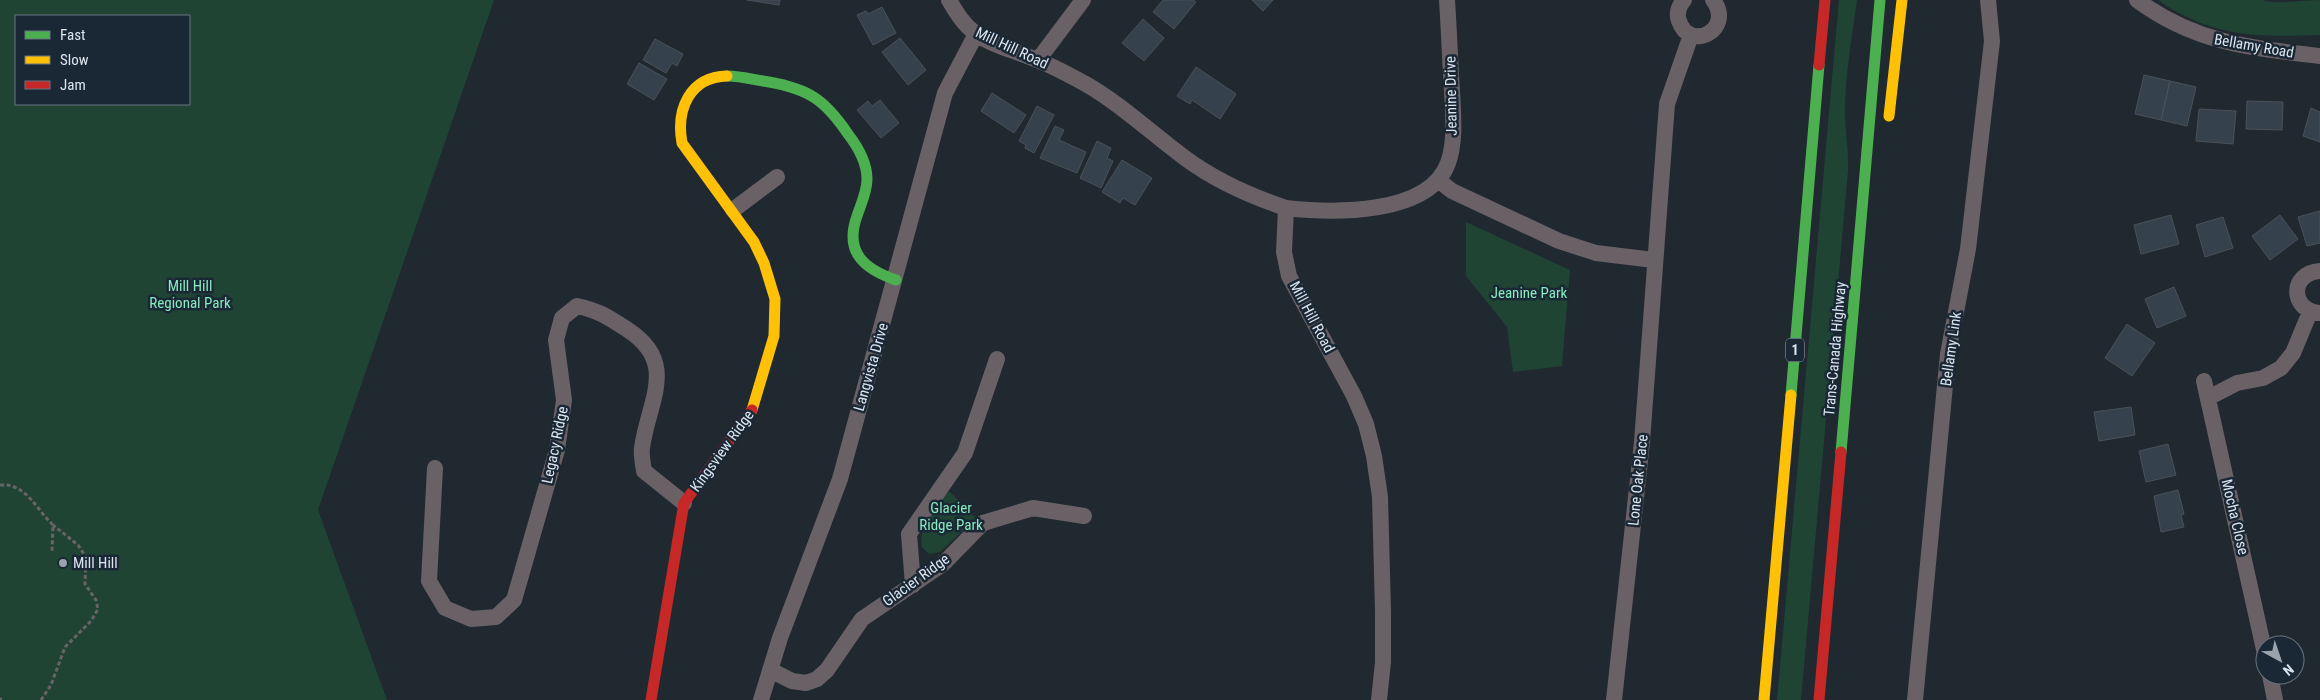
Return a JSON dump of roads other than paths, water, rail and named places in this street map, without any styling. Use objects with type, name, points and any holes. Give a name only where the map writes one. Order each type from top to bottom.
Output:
[{"type":"main road","name":"1","points":[[1764,700],[1826,0]]},
{"type":"main road","name":"Trans-Canada Highway","points":[[1819,700],[1880,0]]},
{"type":"main road","points":[[1887,128],[1902,0]]},
{"type":"main road","name":"Kingsview Ridge","points":[[650,700],[684,503],[754,408],[774,336],[775,299],[764,263],[754,242],[733,210],[682,143],[678,129],[684,102],[693,89],[707,80],[723,76],[741,77],[800,89],[813,94],[823,103],[856,145],[865,163],[867,180],[864,198],[853,228],[852,243],[864,265],[875,273],[896,280]]},
{"type":"main road","points":[[1849,359],[1870,255]]},
{"type":"street","name":"Mill Hill Road","points":[[949,0],[965,24],[976,34],[998,45],[1038,60],[1084,83],[1123,108],[1186,158],[1217,179],[1250,196],[1286,208],[1284,252],[1290,276],[1354,396],[1366,424],[1374,456],[1380,498],[1384,611],[1383,662],[1379,700]]},
{"type":"street","points":[[1038,60],[1083,0]]},
{"type":"street","name":"Jeanine Drive","points":[[1286,208],[1318,211],[1401,202],[1424,191],[1438,180],[1448,163],[1453,123],[1447,0]]},
{"type":"street","points":[[1684,0],[1680,5],[1677,17],[1681,28],[1691,35],[1703,36],[1714,30],[1720,20],[1719,7],[1713,0]]},
{"type":"street","name":"Bellamy Link","points":[[1915,700],[1948,354],[1968,249],[1992,41],[1988,0]]},
{"type":"street","name":"Bellamy Road","points":[[2137,0],[2156,14],[2177,25],[2215,40],[2248,48],[2320,56]]},
{"type":"street","name":"Langvista Drive","points":[[761,700],[796,594],[840,479],[896,280],[945,93],[976,34]]},
{"type":"street","name":"Lone Oak Place","points":[[1614,700],[1642,442],[1667,104],[1691,35]]},
{"type":"street","points":[[733,210],[777,177]]},
{"type":"street","points":[[1438,180],[1452,191],[1559,241],[1596,254],[1654,260]]},
{"type":"street","points":[[2208,398],[2237,382],[2263,378],[2281,368],[2293,353],[2315,312],[2303,307],[2298,300],[2299,282],[2312,271],[2320,271]]},
{"type":"street","name":"Legacy Ridge","points":[[435,468],[429,581],[445,608],[471,619],[496,617],[514,600],[557,450],[564,400],[556,340],[562,318],[577,306],[598,311],[643,340],[657,363],[657,387],[642,449],[644,471],[684,503]]},
{"type":"street","points":[[913,585],[910,534],[965,453],[997,359]]},
{"type":"street","name":"Mocha Close","points":[[2204,381],[2261,635]]},
{"type":"street","name":"Glacier Ridge","points":[[770,670],[792,681],[806,683],[818,679],[827,670],[862,619],[943,564],[983,523],[1034,508],[1084,516]]},
{"type":"street","points":[[2272,685],[2275,700]]},
{"type":"place","name":"Mill Hill","points":[[63,563]]},
{"type":"park label","name":"Jeanine Park","points":[[1529,293]]},
{"type":"park label","name":"Mill Hill Regional Park","points":[[190,294]]},
{"type":"park label","name":"Glacier Ridge Park","points":[[951,516]]}]
